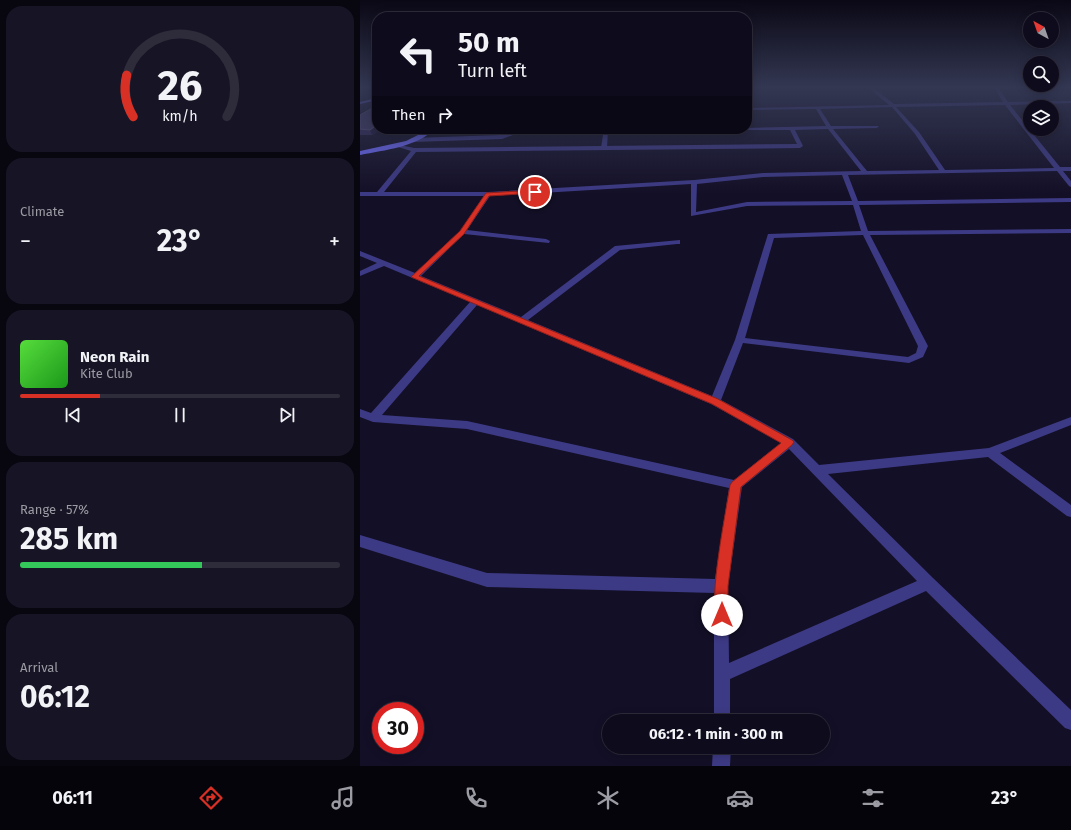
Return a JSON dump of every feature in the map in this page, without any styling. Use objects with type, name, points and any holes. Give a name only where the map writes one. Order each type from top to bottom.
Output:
[{"type":"main road","points":[[360,153],[397,145],[423,134]]},
{"type":"street","points":[[826,123],[865,173]]},
{"type":"street","points":[[908,123],[917,133],[943,171]]},
{"type":"street","points":[[1021,123],[1071,185]]},
{"type":"street","points":[[664,134],[800,146],[792,128]]},
{"type":"street","points":[[752,129],[877,128]]},
{"type":"street","points":[[412,140],[502,137],[511,134]]},
{"type":"street","points":[[604,148],[606,134]]},
{"type":"street","points":[[397,145],[414,150],[604,148],[693,136]]},
{"type":"street","points":[[379,194],[414,150]]},
{"type":"street","points":[[360,194],[488,194],[694,182],[763,175],[1071,169]]},
{"type":"street","points":[[740,340],[909,360],[920,356],[923,346],[864,233],[855,201],[844,173]]},
{"type":"street","points":[[694,182],[693,215],[747,204],[855,201],[1071,200]]},
{"type":"street","points":[[414,277],[462,232],[488,194]]},
{"type":"street","points":[[715,401],[740,340],[771,236],[864,233],[1071,231]]},
{"type":"street","points":[[462,232],[546,241]]},
{"type":"street","points":[[521,321],[618,248],[677,242]]},
{"type":"street","points":[[360,253],[414,277],[476,301],[715,401],[789,442],[928,582],[1071,722]]},
{"type":"street","points":[[360,274],[383,263]]},
{"type":"street","points":[[373,418],[476,301]]},
{"type":"street","points":[[360,413],[373,418],[467,426],[736,485]]},
{"type":"street","points":[[817,470],[990,452],[1071,421]]},
{"type":"street","points":[[722,714],[722,586],[736,485],[789,442]]},
{"type":"street","points":[[990,452],[1071,512]]},
{"type":"street","points":[[360,541],[486,580],[722,586]]},
{"type":"street","points":[[722,674],[928,582]]},
{"type":"street","points":[[722,754],[722,766]]},
{"type":"building","points":[[360,123],[372,123],[372,129],[370,130],[360,129]]},
{"type":"route","points":[[535,192],[488,194],[462,232],[414,277],[476,301],[715,401],[789,442],[736,485],[722,586],[722,615]]}]
